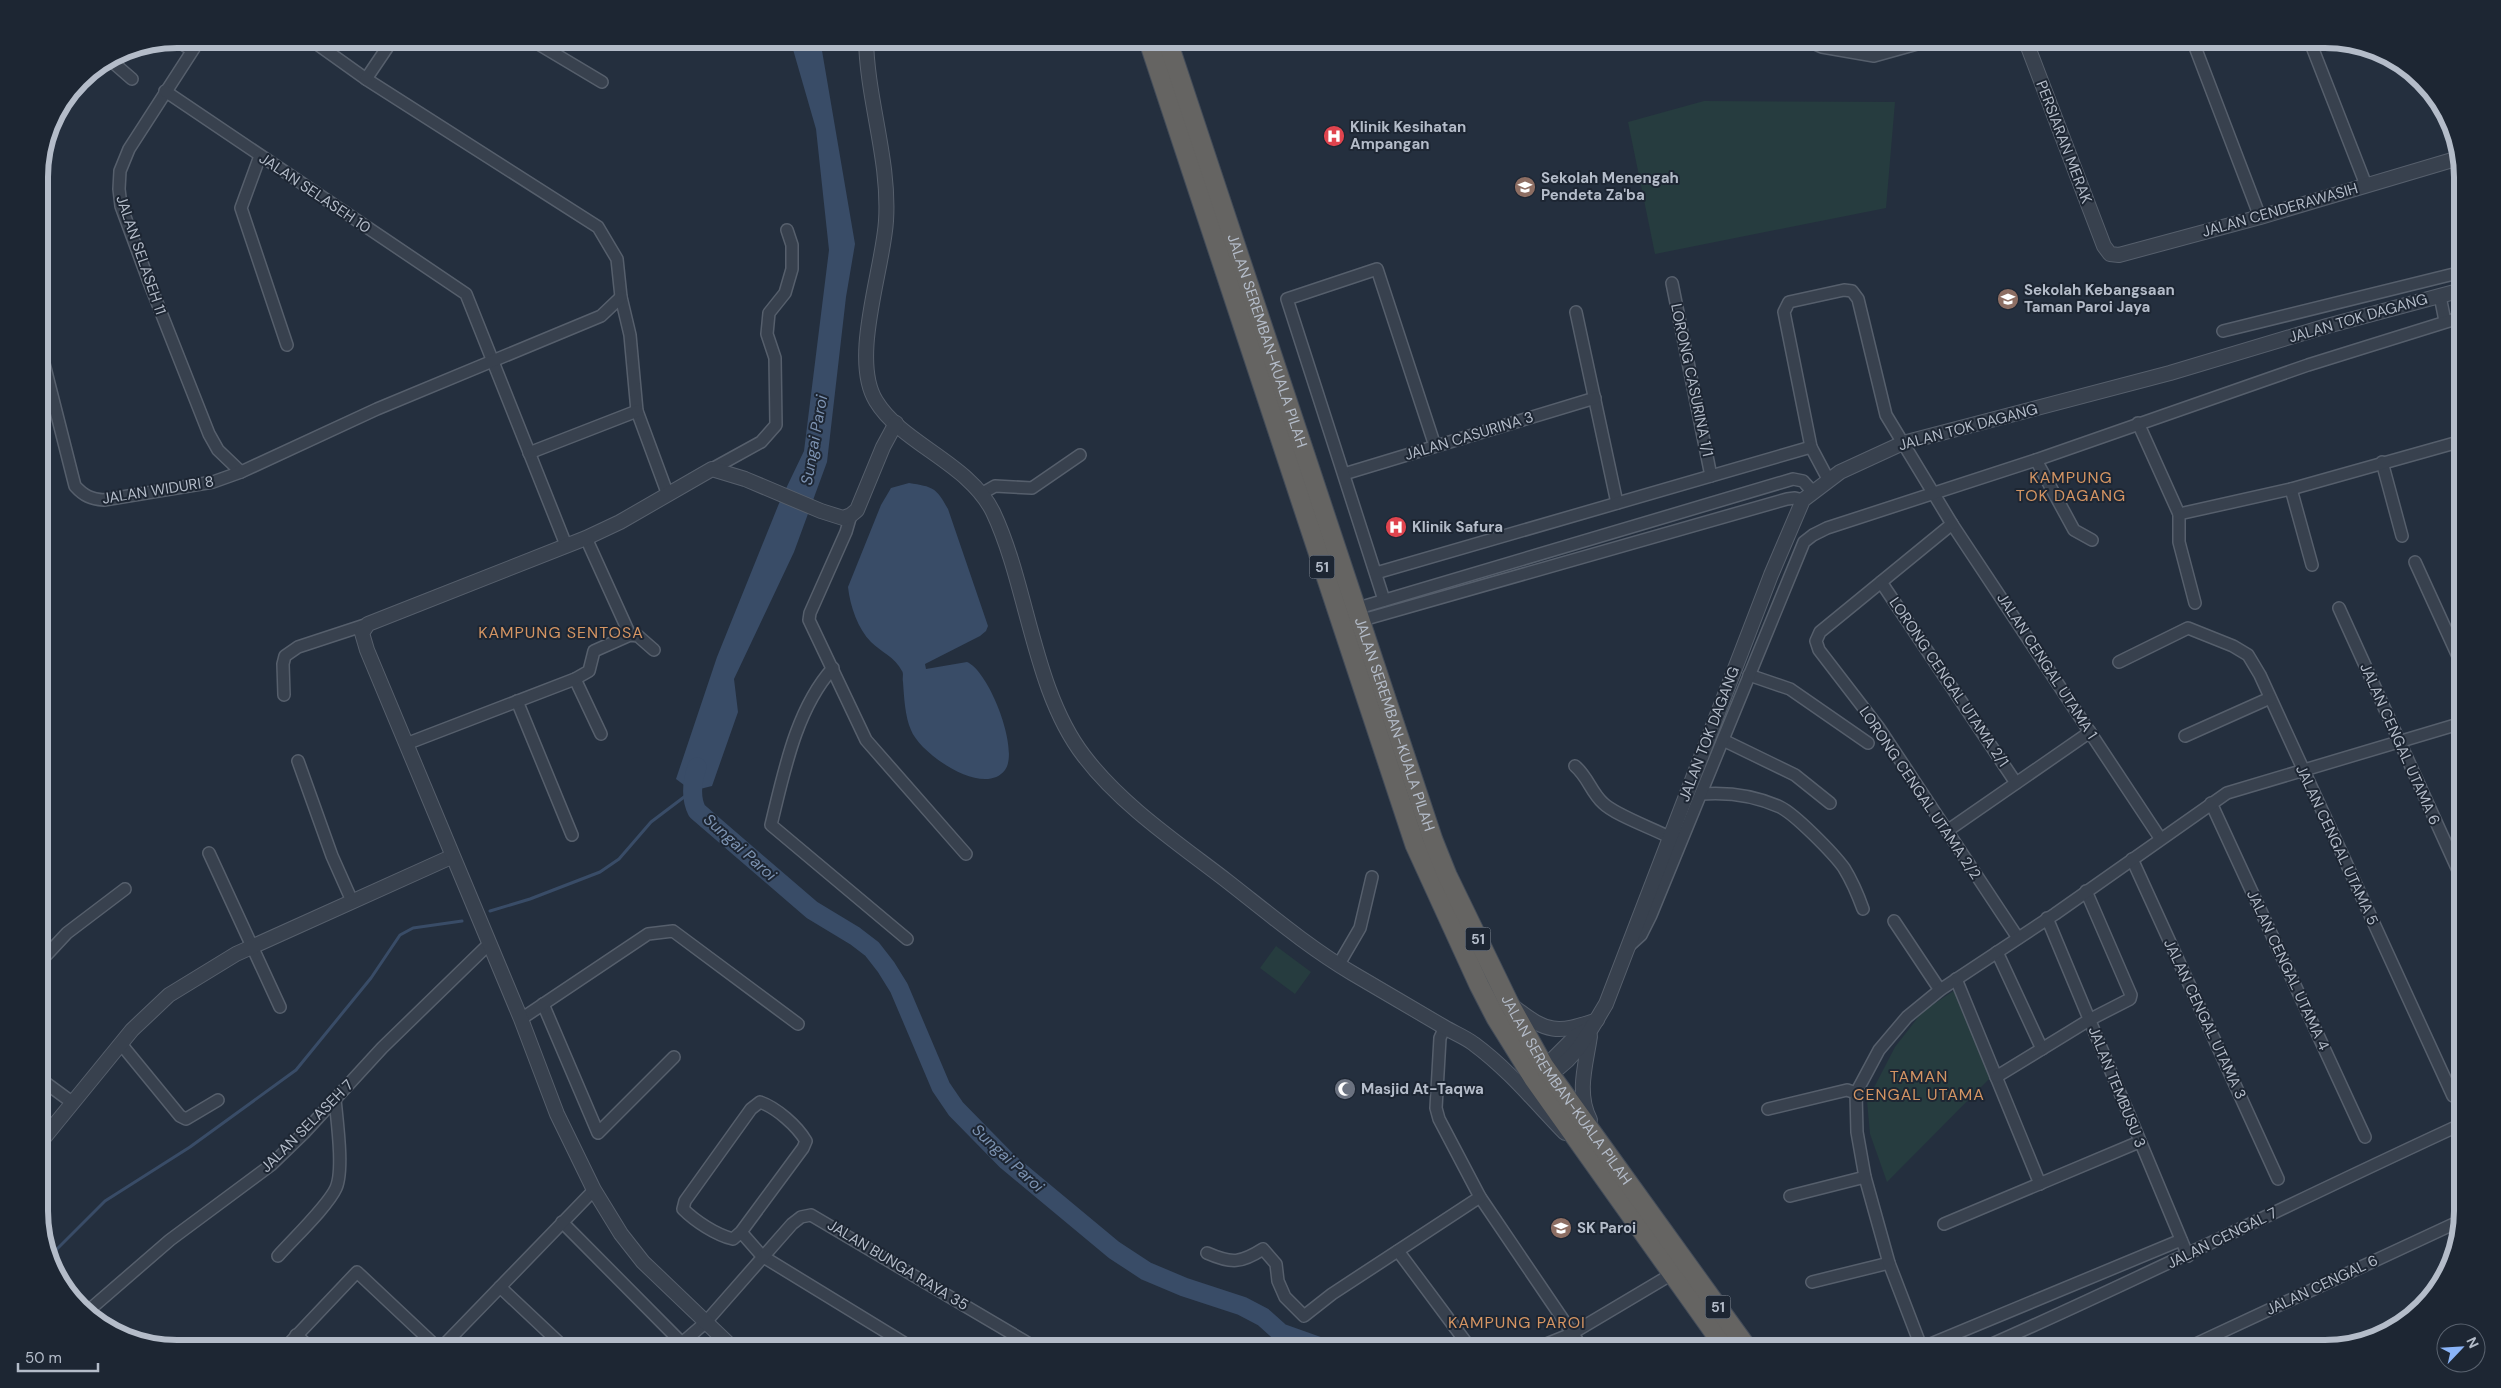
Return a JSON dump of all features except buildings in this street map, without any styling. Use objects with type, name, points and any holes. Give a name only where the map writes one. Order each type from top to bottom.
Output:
[{"type":"highway","name":"JALAN SEREMBAN-KUALA PILAH","points":[[1151,48],[1416,845],[1479,985],[1543,1073],[1679,1270],[1721,1340]]},
{"type":"highway","name":"JALAN SEREMBAN-KUALA PILAH","points":[[1170,48],[1433,840],[1446,875],[1543,1073]]},
{"type":"highway","name":"JALAN SEREMBAN-KUALA PILAH","points":[[1679,1270],[1740,1340]]},
{"type":"street","points":[[1823,47],[1874,56],[1899,47]]},
{"type":"street","name":"PERSIARAN MERAK","points":[[2028,47],[2104,246]]},
{"type":"street","points":[[2195,47],[2260,218]]},
{"type":"street","points":[[2312,47],[2366,185]]},
{"type":"street","points":[[322,48],[366,79],[598,227],[617,260],[621,298],[630,335],[637,411],[668,495]]},
{"type":"street","points":[[366,79],[386,48]]},
{"type":"street","points":[[545,48],[602,82]]},
{"type":"street","points":[[867,48],[868,72],[885,190],[886,218],[868,338],[868,382],[874,399],[886,415],[962,475],[981,494],[994,514],[1006,546],[1037,650],[1057,706],[1069,734],[1083,756],[1106,782],[1172,840],[1293,932],[1339,964],[1473,1043],[1600,1156]]},
{"type":"street","name":"JALAN SELASEH 11","points":[[192,50],[129,149],[120,171],[119,189],[122,206],[148,282],[209,434],[218,450],[241,472]]},
{"type":"street","points":[[115,64],[132,78]]},
{"type":"street","name":"JALAN SELASEH 10","points":[[165,91],[466,294],[493,360]]},
{"type":"street","points":[[260,156],[241,208],[287,345]]},
{"type":"street","name":"JALAN CENDERAWASIH","points":[[2104,246],[2110,254],[2119,255],[2260,218],[2452,160]]},
{"type":"street","points":[[284,695],[283,664],[285,656],[298,647],[368,624],[586,538],[668,495],[760,442],[776,425],[775,358],[767,334],[769,313],[785,293],[792,269],[792,246],[787,230]]},
{"type":"street","points":[[1384,600],[1287,299],[1377,269],[1435,446]]},
{"type":"street","points":[[2222,331],[2453,274]]},
{"type":"street","name":"LORONG CASURINA 1/1","points":[[1672,283],[1711,476]]},
{"type":"street","name":"JALAN CENGAL UTAMA 1","points":[[1811,447],[1784,312],[1789,302],[1844,290],[1852,291],[1858,299],[1886,415],[1952,524],[2160,838]]},
{"type":"street","name":"JALAN TOK DAGANG","points":[[1543,1073],[1576,1036],[1594,1024],[1606,1004],[1780,551],[1808,495],[1828,479],[1903,443],[2170,373],[2327,326],[2453,292]]},
{"type":"street","points":[[2440,296],[2445,321]]},
{"type":"street","name":"JALAN WIDURI 8","points":[[48,379],[75,486],[82,495],[93,500],[104,500],[213,482],[241,472],[376,409],[601,316],[621,298]]},
{"type":"street","points":[[2322,306],[2327,326]]},
{"type":"street","points":[[1576,312],[1617,504]]},
{"type":"street","points":[[1628,947],[1641,935],[1652,915],[1804,542],[1813,535],[1827,528],[2036,460],[2453,319]]},
{"type":"street","points":[[493,360],[566,545]]},
{"type":"street","name":"JALAN CASURINA 3","points":[[1344,474],[1595,398]]},
{"type":"street","points":[[529,453],[637,411]]},
{"type":"street","points":[[896,423],[883,447],[857,510],[851,516],[846,532],[810,613],[809,620],[866,740],[966,854]]},
{"type":"street","points":[[2138,424],[2179,514],[2179,542],[2195,603]]},
{"type":"street","points":[[2179,514],[2291,489],[2453,443]]},
{"type":"street","points":[[1376,574],[1811,447],[1828,479]]},
{"type":"street","points":[[981,494],[994,486],[1032,488],[1080,455]]},
{"type":"street","points":[[2036,460],[2074,530],[2092,540]]},
{"type":"street","points":[[2382,462],[2402,536]]},
{"type":"street","points":[[712,469],[790,496],[821,511],[843,518],[851,516]]},
{"type":"street","points":[[1793,479],[1803,481],[1808,495],[1787,499],[1357,615],[1384,600],[1793,479]]},
{"type":"street","points":[[2291,489],[2312,565]]},
{"type":"street","points":[[1881,582],[1952,524]]},
{"type":"street","points":[[586,538],[630,635]]},
{"type":"street","points":[[2415,562],[2453,646]]},
{"type":"street","name":"LORONG CENGAL UTAMA 2/2","points":[[1881,582],[1820,632],[1816,640],[1820,650],[1879,728],[2018,938]]},
{"type":"street","name":"LORONG CENGAL UTAMA 2/1","points":[[1881,582],[2016,782]]},
{"type":"street","name":"JALAN CENGAL UTAMA 6","points":[[2339,608],[2454,861]]},
{"type":"street","points":[[368,624],[362,633],[366,650],[451,857],[521,1019],[557,1114],[594,1190],[621,1234],[643,1262],[724,1340]]},
{"type":"street","name":"JALAN CENGAL UTAMA 5","points":[[2119,662],[2188,628],[2233,646],[2248,655],[2270,698],[2453,1096]]},
{"type":"street","points":[[406,744],[575,679],[589,672],[594,651],[630,635],[638,636],[654,650]]},
{"type":"street","points":[[833,668],[819,683],[796,736],[771,824],[907,939]]},
{"type":"street","points":[[1749,675],[1790,689],[1868,744]]},
{"type":"street","points":[[575,679],[601,734]]},
{"type":"street","points":[[2185,736],[2270,698]]},
{"type":"street","points":[[517,701],[572,835]]},
{"type":"street","points":[[1918,1340],[1888,1263],[1866,1177],[1857,1132],[1856,1093],[1879,1050],[1907,1017],[1940,990],[2086,892],[2160,838],[2227,793],[2454,726]]},
{"type":"street","points":[[1947,831],[2090,732]]},
{"type":"street","points":[[1723,740],[1794,775],[1830,803]]},
{"type":"street","points":[[298,762],[332,856],[352,901]]},
{"type":"street","points":[[1575,766],[1584,774],[1593,793],[1604,805],[1669,837]]},
{"type":"street","points":[[1701,794],[1721,792],[1781,807],[1796,819],[1843,866],[1857,891],[1863,909]]},
{"type":"street","name":"JALAN CENGAL UTAMA 4","points":[[2211,803],[2365,1137]]},
{"type":"street","points":[[209,853],[280,1007]]},
{"type":"street","points":[[48,1133],[122,1044],[169,994],[213,967],[253,946],[451,857]]},
{"type":"street","name":"JALAN CENGAL UTAMA 3","points":[[2132,859],[2278,1178]]},
{"type":"street","points":[[1339,964],[1360,928],[1372,876]]},
{"type":"street","points":[[48,953],[67,933],[125,889]]},
{"type":"street","points":[[1996,1077],[2089,1020],[2125,1003],[2131,995],[2086,892]]},
{"type":"street","name":"JALAN TEMBUSU 3","points":[[2047,918],[2188,1256]]},
{"type":"street","points":[[1894,921],[1940,990]]},
{"type":"street","points":[[521,1019],[648,934],[673,931],[798,1024]]},
{"type":"street","name":"JALAN SELASEH 7","points":[[91,1308],[170,1240],[271,1165],[382,1048],[490,944]]},
{"type":"street","points":[[1997,952],[2042,1049]]},
{"type":"street","points":[[1956,979],[2040,1184]]},
{"type":"street","points":[[1510,1003],[1533,1022],[1550,1029],[1594,1024],[1582,1092],[1583,1103],[1600,1156]]},
{"type":"street","points":[[543,1004],[598,1133],[674,1057]]},
{"type":"street","points":[[1444,1027],[1440,1038],[1436,1108],[1439,1119],[1480,1197],[1577,1340]]},
{"type":"street","points":[[122,1044],[180,1116],[186,1119],[218,1100]]},
{"type":"street","points":[[48,1085],[73,1103]]},
{"type":"street","points":[[1768,1109],[1846,1090],[1856,1093]]},
{"type":"street","points":[[278,1256],[318,1212],[336,1188],[339,1165],[335,1099]]},
{"type":"street","points":[[760,1102],[768,1104],[801,1132],[806,1141],[803,1148],[741,1232],[733,1239],[726,1238],[690,1216],[683,1209],[685,1201],[751,1109],[760,1102]]},
{"type":"street","name":"JALAN CENGAL 7","points":[[2001,1340],[2188,1256],[2230,1233],[2454,1128]]},
{"type":"street","points":[[1944,1224],[2139,1142]]},
{"type":"street","points":[[1790,1196],[1866,1177]]},
{"type":"street","points":[[448,1340],[594,1190]]},
{"type":"street","points":[[1207,1253],[1222,1260],[1245,1260],[1263,1249],[1276,1264],[1278,1281],[1286,1297],[1304,1316],[1332,1294],[1480,1197]]},
{"type":"street","name":"JALAN BUNGA RAYA 35","points":[[685,1340],[705,1323],[792,1224],[801,1217],[811,1215],[1023,1340]]},
{"type":"street","points":[[562,1222],[672,1340]]},
{"type":"street","name":"JALAN CENGAL 6","points":[[2204,1340],[2452,1225]]},
{"type":"street","points":[[741,1232],[762,1256],[899,1340]]},
{"type":"street","points":[[1943,1340],[2181,1240]]},
{"type":"street","points":[[1398,1251],[1464,1340]]},
{"type":"street","points":[[1812,1282],[1888,1263]]},
{"type":"street","points":[[1557,1340],[1572,1334],[1679,1270]]},
{"type":"street","points":[[292,1340],[357,1272],[429,1340]]},
{"type":"street","points":[[500,1287],[556,1340]]},
{"type":"street","points":[[296,1335],[302,1340]]},
{"type":"green space","points":[[1704,101],[1895,102],[1886,208],[1655,254],[1628,122]]},
{"type":"green space","points":[[1276,946],[1311,972],[1295,994],[1260,968]]},
{"type":"green space","points":[[1955,990],[1990,1078],[1887,1182],[1870,1134],[1867,1101],[1895,1047],[1923,1011]]},
{"type":"water","points":[[793,48],[821,48],[855,244],[846,297],[827,462],[794,552],[734,679],[738,712],[712,786],[692,791],[676,779],[717,657],[780,501],[804,451],[829,250],[816,129]]},
{"type":"water","points":[[909,483],[933,489],[948,509],[988,626],[986,631],[980,636],[925,664],[926,669],[967,662],[976,668],[984,680],[1000,712],[1008,746],[1009,760],[1005,770],[995,777],[983,779],[968,776],[954,770],[939,761],[917,740],[907,719],[903,672],[896,662],[866,637],[853,609],[848,587],[881,505],[891,488]]},
{"type":"waterway","name":"Sungai Paroi","points":[[697,767],[692,789],[697,811],[812,910],[855,936],[872,949],[899,988],[941,1087],[956,1109],[1007,1161],[1114,1250],[1146,1271],[1184,1287],[1242,1306],[1263,1317],[1281,1333],[1301,1340]]},
{"type":"waterway","points":[[490,911],[530,899],[600,872],[619,859],[651,822],[692,791]]},
{"type":"waterway","points":[[54,1252],[105,1201],[190,1147],[296,1070],[371,978],[400,935],[413,928],[462,921]]},
{"type":"place","name":"Klinik Kesihatan Ampangan","points":[[1334,136]]},
{"type":"place","name":"Sekolah Menengah Pendeta Za'ba","points":[[1525,187]]},
{"type":"place","name":"Sekolah Kebangsaan Taman Paroi Jaya","points":[[2008,299]]},
{"type":"place","name":"Klinik Safura","points":[[1396,527]]},
{"type":"place","name":"Masjid At-Taqwa","points":[[1345,1089]]},
{"type":"place","name":"SK Paroi","points":[[1561,1228]]},
{"type":"district","name":"KAMPUNG TOK DAGANG","points":[[2071,486]]},
{"type":"district","name":"KAMPUNG SENTOSA","points":[[561,632]]},
{"type":"district","name":"TAMAN CENGAL UTAMA","points":[[1919,1085]]},
{"type":"district","name":"KAMPUNG PAROI","points":[[1517,1322]]}]
